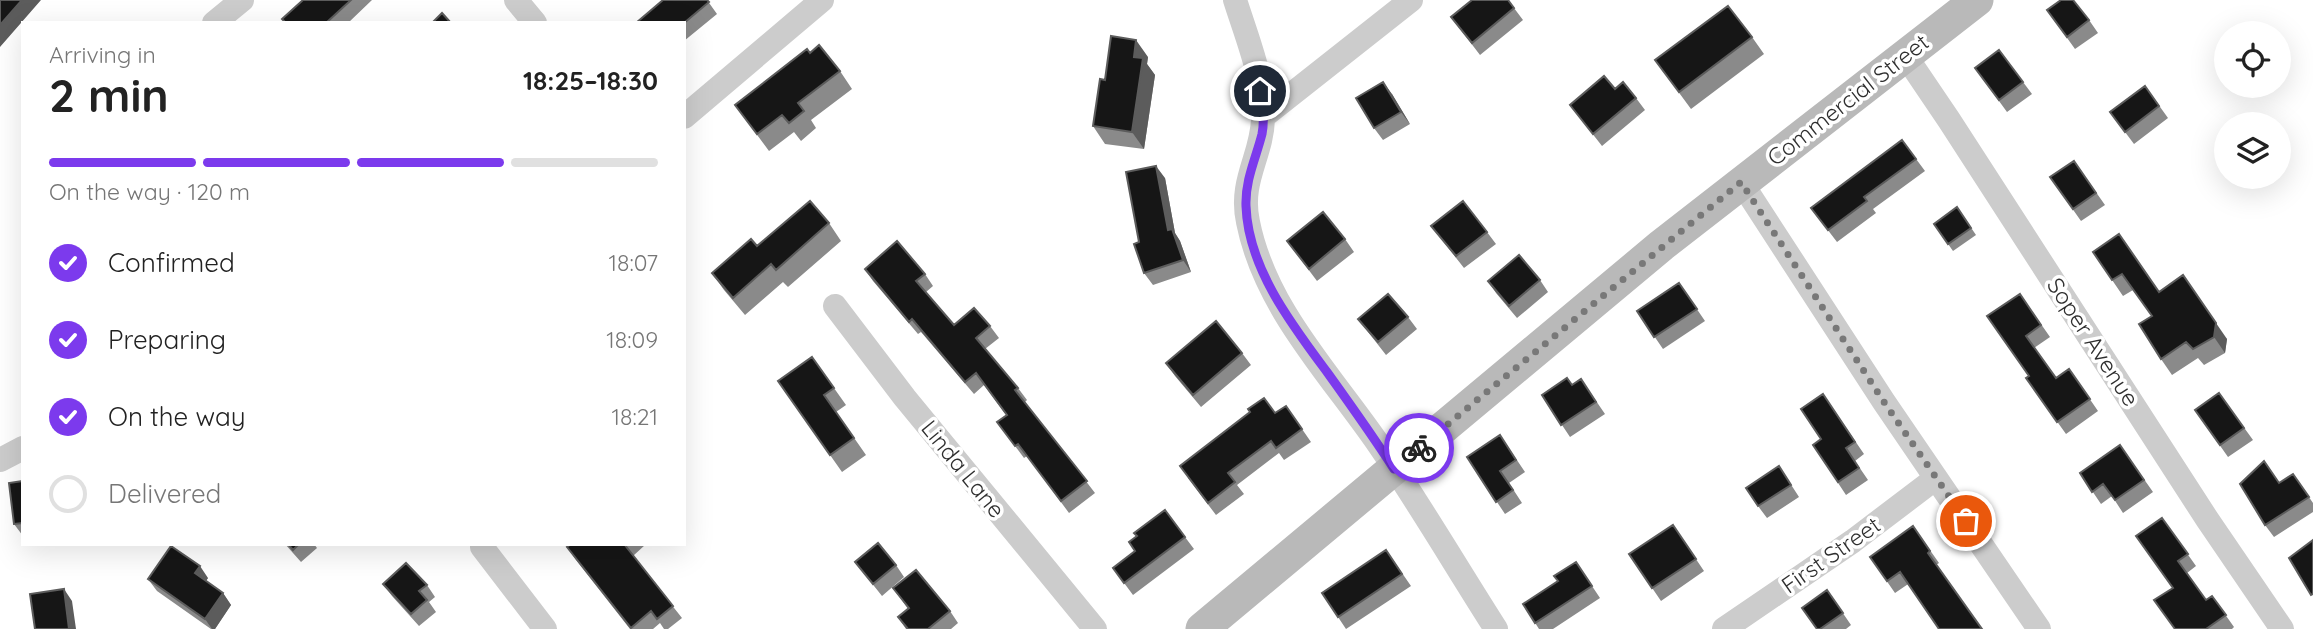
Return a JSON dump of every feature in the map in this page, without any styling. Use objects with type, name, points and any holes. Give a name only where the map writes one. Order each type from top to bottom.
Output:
[{"type":"main road","name":"Commercial Street","points":[[1202,629],[1741,182],[1977,0]]},
{"type":"street","points":[[216,21],[242,0]]},
{"type":"street","points":[[516,0],[533,21]]},
{"type":"street","points":[[686,115],[822,0]]},
{"type":"street","points":[[1235,0],[1254,62],[1264,116],[1262,132],[1247,181],[1245,206],[1258,258],[1281,309],[1394,469],[1496,629]]},
{"type":"street","points":[[1264,116],[1411,0]]},
{"type":"street","name":"Soper Avenue","points":[[1905,55],[1950,120],[2207,519],[2282,629]]},
{"type":"street","points":[[1741,182],[2039,629]]},
{"type":"street","name":"Linda Lane","points":[[835,306],[905,398],[1094,629]]},
{"type":"street","points":[[0,460],[21,448]]},
{"type":"street","name":"First Street","points":[[1724,629],[1853,541],[1936,478]]},
{"type":"street","points":[[482,547],[545,629]]},
{"type":"building","points":[[0,0],[22,0],[0,25]]},
{"type":"building","points":[[303,0],[351,0],[328,21],[282,19]]},
{"type":"building","points":[[663,0],[709,2],[686,21],[638,21]]},
{"type":"building","points":[[1472,0],[1508,0],[1514,8],[1472,43],[1451,17]]},
{"type":"building","points":[[2061,0],[2073,0],[2089,20],[2067,37],[2047,10]]},
{"type":"building","points":[[1728,6],[1752,37],[1679,92],[1655,60]]},
{"type":"building","points":[[442,13],[449,21],[434,21]]},
{"type":"building","points":[[1111,36],[1136,40],[1134,57],[1143,58],[1132,132],[1093,126],[1100,79],[1105,80]]},
{"type":"building","points":[[819,45],[840,71],[798,103],[804,111],[789,123],[782,115],[757,134],[735,105],[807,49],[810,53]]},
{"type":"building","points":[[1999,50],[2023,82],[1999,100],[1975,68]]},
{"type":"building","points":[[1604,76],[1615,89],[1623,82],[1636,98],[1593,134],[1570,105]]},
{"type":"building","points":[[1383,82],[1401,112],[1374,128],[1356,98]]},
{"type":"building","points":[[2145,86],[2159,106],[2125,132],[2110,112]]},
{"type":"building","points":[[1902,140],[1916,159],[1864,197],[1867,201],[1828,230],[1811,208]]},
{"type":"building","points":[[2074,161],[2096,193],[2073,209],[2050,177]]},
{"type":"building","points":[[1156,166],[1168,230],[1172,229],[1183,260],[1144,273],[1134,244],[1139,242],[1126,172]]},
{"type":"building","points":[[810,201],[829,223],[776,270],[771,264],[733,298],[712,273],[751,239],[757,246]]},
{"type":"building","points":[[1463,201],[1487,232],[1456,256],[1431,226]]},
{"type":"building","points":[[1957,207],[1971,228],[1948,244],[1934,224]]},
{"type":"building","points":[[1323,212],[1345,239],[1309,269],[1287,241]]},
{"type":"building","points":[[2119,234],[2159,292],[2183,275],[2216,323],[2214,337],[2193,349],[2186,342],[2161,359],[2139,324],[2152,316],[2122,274],[2112,280],[2093,252]]},
{"type":"building","points":[[897,241],[925,274],[916,281],[954,325],[974,308],[990,326],[976,338],[1018,388],[1015,390],[1087,481],[1061,501],[1018,444],[1015,446],[997,422],[1007,415],[976,373],[965,382],[912,319],[909,322],[865,269]]},
{"type":"building","points":[[1519,255],[1540,280],[1509,306],[1488,281]]},
{"type":"building","points":[[1679,283],[1697,309],[1654,337],[1637,311]]},
{"type":"building","points":[[1388,294],[1408,317],[1378,342],[1358,319]]},
{"type":"building","points":[[2020,294],[2041,325],[2026,336],[2056,378],[2069,369],[2090,399],[2057,422],[1987,316]]},
{"type":"building","points":[[1216,321],[1242,353],[1193,395],[1166,363]]},
{"type":"building","points":[[812,357],[834,388],[824,395],[854,438],[830,455],[778,381]]},
{"type":"building","points":[[1567,378],[1572,385],[1581,379],[1596,402],[1561,425],[1542,395]]},
{"type":"building","points":[[2219,393],[2244,428],[2220,445],[2195,410]]},
{"type":"building","points":[[1823,394],[1855,442],[1846,448],[1859,468],[1838,482],[1813,445],[1821,439],[1801,409]]},
{"type":"building","points":[[1264,398],[1275,413],[1286,406],[1302,429],[1276,448],[1271,441],[1228,473],[1235,482],[1208,503],[1180,466]]},
{"type":"building","points":[[1500,435],[1516,460],[1500,471],[1513,490],[1496,502],[1467,457]]},
{"type":"building","points":[[2120,445],[2144,480],[2115,500],[2103,484],[2092,492],[2080,473]]},
{"type":"building","points":[[2264,461],[2279,483],[2293,474],[2309,497],[2265,525],[2240,484]]},
{"type":"building","points":[[1779,466],[1791,485],[1758,506],[1746,488]]},
{"type":"building","points":[[21,481],[21,523],[14,524],[9,483]]},
{"type":"building","points":[[1165,510],[1185,537],[1124,583],[1113,568],[1135,551],[1129,542],[1137,536],[1134,533]]},
{"type":"building","points":[[2162,518],[2188,554],[2178,561],[2206,600],[2212,596],[2226,615],[2206,629],[2175,629],[2154,600],[2173,588],[2136,536]]},
{"type":"building","points":[[1673,525],[1696,559],[1652,588],[1629,554]]},
{"type":"building","points":[[1913,526],[1930,551],[1928,553],[1982,629],[1939,629],[1900,572],[1887,581],[1870,557]]},
{"type":"building","points":[[2313,540],[2313,594],[2311,595],[2289,558]]},
{"type":"building","points":[[878,543],[896,565],[873,584],[855,562]]},
{"type":"building","points":[[171,546],[200,566],[195,573],[223,593],[205,619],[148,579]]},
{"type":"building","points":[[626,546],[673,606],[657,619],[651,611],[631,628],[567,547]]},
{"type":"building","points":[[1386,550],[1402,574],[1338,617],[1322,593]]},
{"type":"building","points":[[1576,562],[1592,586],[1535,623],[1523,604],[1558,581],[1554,576]]},
{"type":"building","points":[[406,563],[427,585],[419,591],[427,600],[411,614],[383,584]]},
{"type":"building","points":[[916,570],[950,611],[928,629],[908,629],[898,617],[909,608],[893,588]]},
{"type":"building","points":[[64,589],[69,629],[35,629],[30,594]]},
{"type":"building","points":[[1827,590],[1843,613],[1817,629],[1802,608]]},
{"type":"way so far","points":[[1419,448],[1741,182],[1884,402],[1966,521]]},
{"type":"route","points":[[1260,91],[1264,116],[1262,132],[1247,181],[1245,206],[1258,258],[1281,309],[1394,469],[1419,448]]}]
